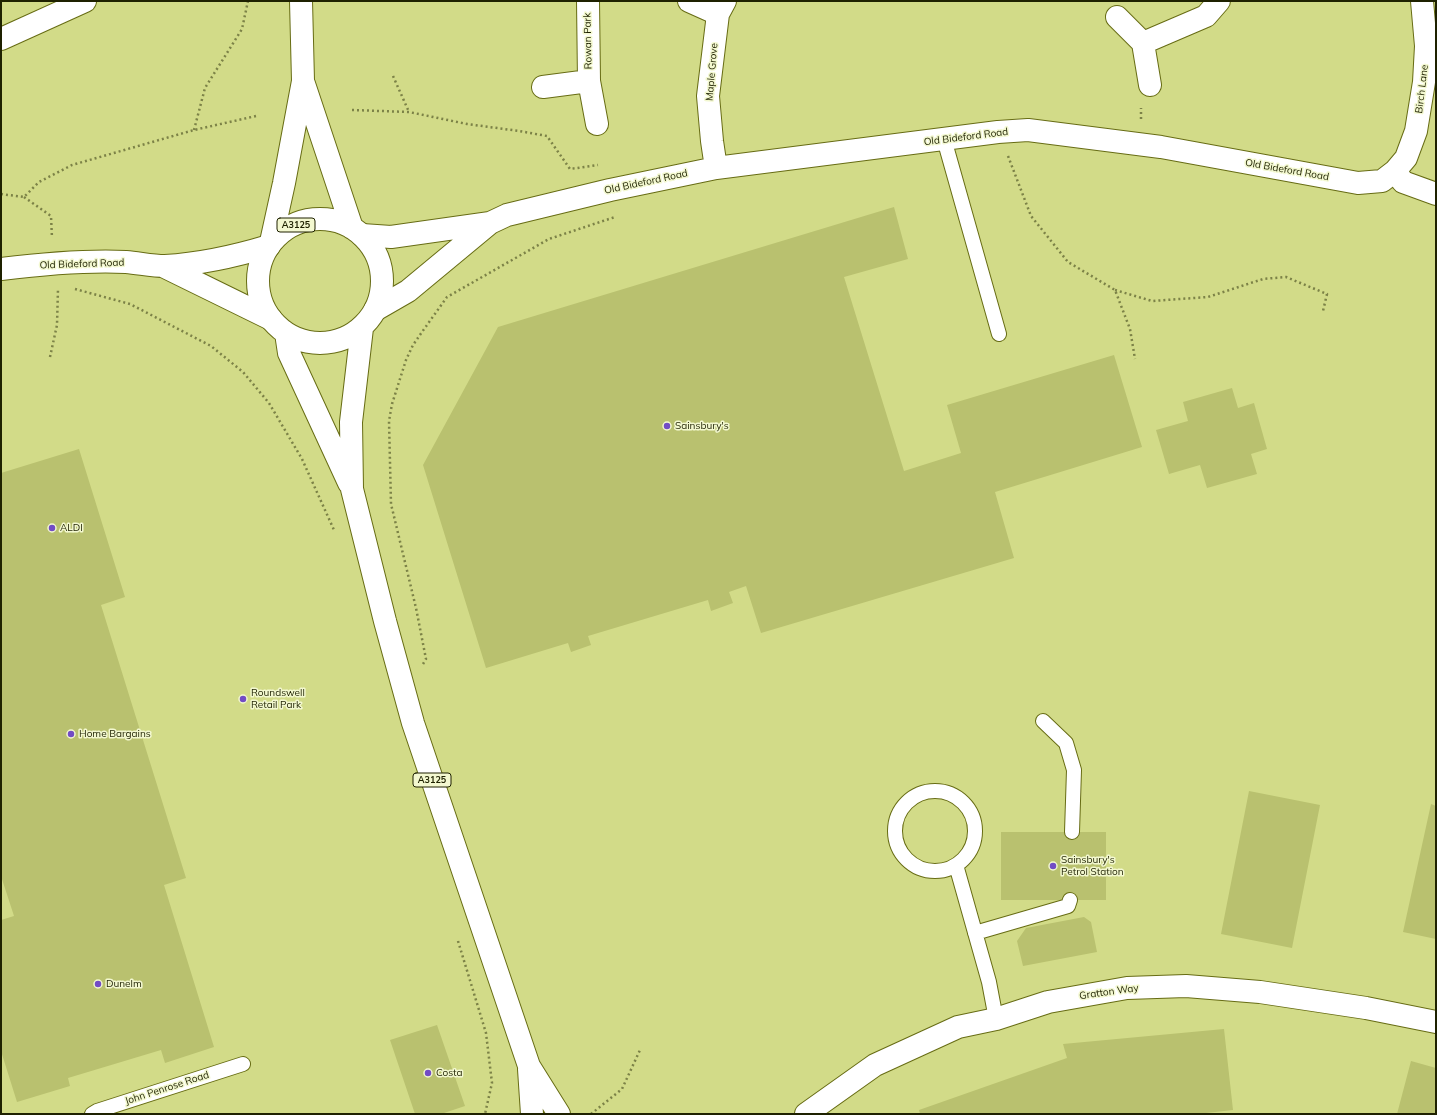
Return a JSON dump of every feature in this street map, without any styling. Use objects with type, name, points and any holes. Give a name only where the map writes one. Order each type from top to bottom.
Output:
[{"type":"street","points":[[1,39],[85,1]]},
{"type":"street","name":"A3125","points":[[301,1],[303,81],[284,183],[270,244],[261,262],[258,283],[261,302],[278,326],[352,489]]},
{"type":"street","name":"Rowan Park","points":[[588,1],[588,81],[597,124]]},
{"type":"street","points":[[689,1],[721,8]]},
{"type":"street","points":[[1143,44],[1206,16],[1219,1]]},
{"type":"street","name":"Birch Lane","points":[[1396,171],[1406,158],[1416,131],[1431,46],[1422,1]]},
{"type":"street","name":"Maple Grove","points":[[716,168],[708,96],[721,8]]},
{"type":"street","points":[[1117,16],[1143,44],[1150,85]]},
{"type":"street","name":"A3125","points":[[278,326],[304,342],[324,344],[344,339],[362,328],[375,310],[382,286],[379,262],[357,232],[303,81]]},
{"type":"street","name":"Rowan Park","points":[[543,87],[588,81]]},
{"type":"street","name":"Old Bideford Road","points":[[375,310],[408,291],[490,223],[507,215],[610,190],[716,168],[998,132],[1028,130],[1161,147],[1358,183],[1382,181],[1396,171]]},
{"type":"street","points":[[1396,171],[1403,182],[1436,194]]},
{"type":"street","name":"A3125","points":[[270,244],[288,228],[309,220],[331,220],[357,232]]},
{"type":"street","name":"Old Bideford Road","points":[[357,232],[391,237],[490,223]]},
{"type":"street","name":"Old Bideford Road","points":[[1,269],[53,263],[126,262],[163,266],[186,264],[240,254],[270,244]]},
{"type":"street","name":"Old Bideford Road","points":[[163,266],[278,326]]},
{"type":"street","name":"A3125","points":[[362,328],[351,422],[352,489],[361,531],[403,692],[529,1066],[559,1114]]},
{"type":"street","name":"Gratton Way","points":[[806,1114],[875,1065],[958,1027],[996,1019],[1048,1002],[1127,988],[1186,986],[1260,992],[1366,1008],[1436,1022]]},
{"type":"street","name":"A3125","points":[[529,1066],[532,1114]]},
{"type":"lane","points":[[944,139],[999,334]]},
{"type":"lane","points":[[1043,721],[1066,743],[1074,770],[1072,832]]},
{"type":"lane","points":[[929,791],[945,792],[959,798],[970,810],[975,825],[974,840],[968,854],[956,865],[941,871],[926,870],[911,863],[901,852],[895,837],[896,821],[902,807],[914,796],[929,791]]},
{"type":"lane","points":[[956,865],[989,982],[996,1019]]},
{"type":"lane","points":[[975,933],[1068,906],[1070,900]]},
{"type":"lane","name":"John Penrose Road","points":[[92,1114],[97,1111],[243,1064]]},
{"type":"path","points":[[194,130],[205,88],[242,29],[248,1]]},
{"type":"path","points":[[393,76],[409,112]]},
{"type":"path","points":[[352,110],[409,112],[468,124],[547,136],[570,169],[608,164],[610,190],[619,215],[549,239],[448,297],[413,345],[406,360],[392,404],[389,422],[391,504],[416,608],[426,659],[403,692]]},
{"type":"path","points":[[24,197],[39,182],[72,165],[194,130],[256,116]]},
{"type":"path","points":[[998,132],[1031,216],[1068,262],[1115,290],[1152,301],[1208,297],[1263,280],[1286,278],[1327,294],[1323,311]]},
{"type":"path","points":[[1,194],[24,197],[51,216]]},
{"type":"path","points":[[50,357],[57,325],[58,284],[53,274],[53,263]]},
{"type":"path","points":[[58,284],[130,304],[211,346],[243,372],[269,403],[302,459],[335,531]]},
{"type":"path","points":[[1115,290],[1130,329],[1135,359]]},
{"type":"path","points":[[456,934],[486,1033],[492,1083],[485,1114]]},
{"type":"path","points":[[591,1114],[622,1089],[640,1050]]},
{"type":"building","name":"Sainsbury's","points":[[894,207],[908,259],[844,277],[904,471],[961,453],[947,405],[1114,355],[1142,447],[995,492],[1014,558],[761,633],[746,586],[729,592],[733,603],[711,611],[708,600],[588,636],[591,645],[571,652],[568,643],[486,668],[423,465],[498,327]]},
{"type":"building","points":[[1232,388],[1238,408],[1254,403],[1267,449],[1251,454],[1257,474],[1207,488],[1200,465],[1169,474],[1156,430],[1188,421],[1183,402]]},
{"type":"building","points":[[79,449],[125,597],[101,605],[186,878],[164,885],[214,1047],[165,1063],[161,1050],[68,1078],[70,1086],[17,1102],[1,1051],[1,920],[14,916],[1,876],[1,473]]},
{"type":"building","points":[[1249,791],[1320,805],[1292,948],[1221,934]]},
{"type":"building","points":[[1431,804],[1436,806],[1436,939],[1403,932]]},
{"type":"building","points":[[1001,832],[1106,832],[1106,900],[1001,900]]},
{"type":"building","points":[[1084,917],[1091,922],[1097,952],[1023,966],[1017,941],[1026,928]]},
{"type":"building","name":"Costa","points":[[437,1025],[465,1106],[441,1114],[415,1114],[390,1040]]},
{"type":"building","points":[[1224,1029],[1233,1110],[1197,1114],[920,1114],[919,1110],[1067,1058],[1063,1044]]},
{"type":"building","points":[[1411,1061],[1436,1068],[1436,1114],[1397,1114]]},
{"type":"place","name":"Sainsbury's","points":[[667,426]]},
{"type":"place","name":"ALDI","points":[[52,528]]},
{"type":"place","name":"Roundswell Retail Park","points":[[243,699]]},
{"type":"place","name":"Home Bargains","points":[[71,734]]},
{"type":"place","name":"Sainsbury's Petrol Station","points":[[1053,866]]},
{"type":"place","name":"Dunelm","points":[[98,984]]},
{"type":"place","name":"Costa","points":[[428,1073]]}]
